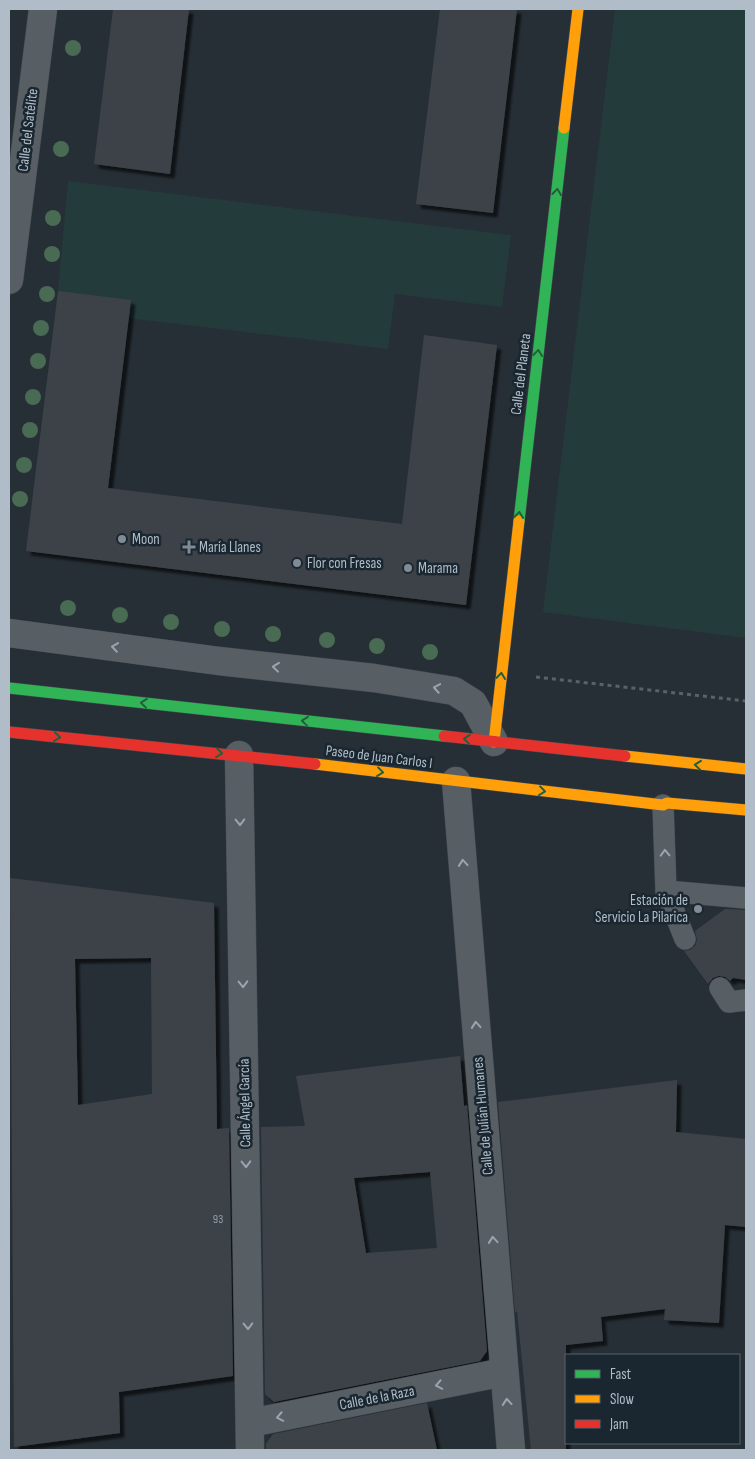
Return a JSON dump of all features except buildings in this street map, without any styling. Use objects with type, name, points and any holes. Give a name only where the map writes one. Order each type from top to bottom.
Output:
[{"type":"main road","name":"Calle del Planeta","points":[[494,742],[578,9]]},
{"type":"main road","name":"Paseo de Juan Carlos I","points":[[9,688],[746,770]]},
{"type":"main road","name":"Paseo de Juan Carlos I","points":[[9,732],[240,755],[663,805],[667,803],[746,810]]},
{"type":"street","name":"Calle del Satélite","points":[[9,280],[44,9]]},
{"type":"street","points":[[9,633],[219,661],[374,678],[454,691],[473,704],[494,742]]},
{"type":"street","name":"Calle Ángel García","points":[[240,755],[250,1450]]},
{"type":"street","name":"Calle de Julián Humanes","points":[[456,781],[511,1450]]},
{"type":"street","name":"Calle de la Raza","points":[[250,1423],[504,1372]]},
{"type":"lane","points":[[663,805],[666,891],[685,939]]},
{"type":"lane","points":[[666,891],[746,898]]},
{"type":"lane","points":[[720,988],[729,1002],[746,1000]]},
{"type":"green space","points":[[615,9],[746,9],[746,638],[543,612]]},
{"type":"green space","points":[[68,181],[511,235],[502,307],[395,294],[388,349],[128,318],[58,291]]},
{"type":"traffic: fast","points":[[519,521],[564,128]]},
{"type":"traffic: fast","points":[[9,688],[444,736]]},
{"type":"traffic: slow","points":[[564,128],[578,9]]},
{"type":"traffic: slow","points":[[494,742],[519,521]]},
{"type":"traffic: slow","points":[[625,756],[746,769]]},
{"type":"traffic: slow","points":[[315,764],[663,805],[667,803],[746,810]]},
{"type":"traffic: jam","points":[[9,732],[315,764]]},
{"type":"traffic: jam","points":[[444,736],[625,756]]},
{"type":"place","name":"Moon","points":[[122,539]]},
{"type":"place","name":"María Llanes","points":[[189,547]]},
{"type":"place","name":"Flor con Fresas","points":[[297,563]]},
{"type":"place","name":"Marama","points":[[408,568]]},
{"type":"place","name":"Estación de Servicio La Pilarica","points":[[698,909]]}]
